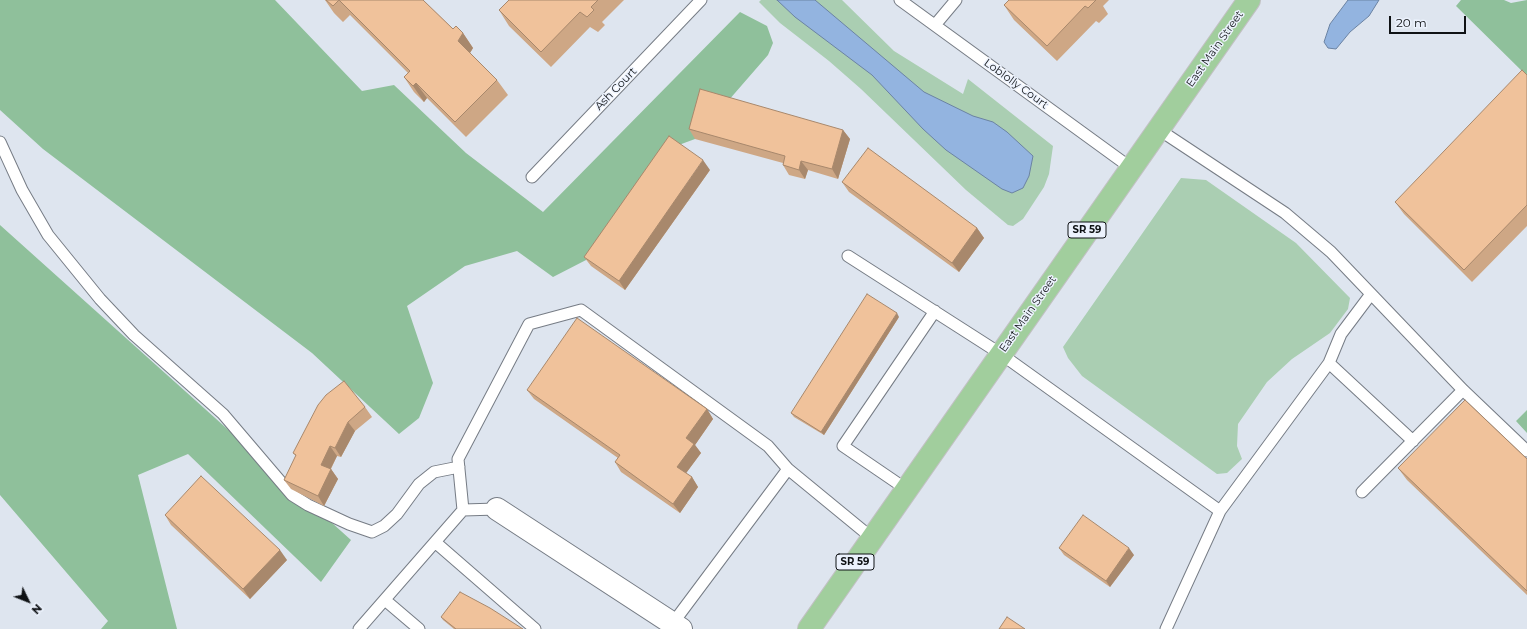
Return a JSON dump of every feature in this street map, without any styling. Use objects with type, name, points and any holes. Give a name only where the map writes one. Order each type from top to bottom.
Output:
[{"type":"main road","name":"East Main Street","points":[[808,629],[1249,0]]},
{"type":"street","points":[[497,509],[677,626]]},
{"type":"lane","name":"Ash Court","points":[[532,177],[701,0]]},
{"type":"lane","name":"Loblolly Court","points":[[900,0],[1131,168]]},
{"type":"lane","points":[[935,25],[956,0]]},
{"type":"lane","points":[[1158,129],[1285,213],[1331,252],[1463,390],[1527,451]]},
{"type":"lane","points":[[0,142],[22,190],[48,235],[95,293],[134,335],[223,414],[292,495],[315,508],[372,532],[384,526],[396,514],[419,484],[434,472],[459,467]]},
{"type":"lane","points":[[848,256],[1001,354],[1220,511]]},
{"type":"lane","points":[[1166,629],[1220,511],[1330,363],[1341,334],[1371,294]]},
{"type":"lane","points":[[359,629],[463,510],[458,459],[529,324],[581,310],[768,446],[788,469],[872,538]]},
{"type":"lane","points":[[906,489],[842,446],[935,312]]},
{"type":"lane","points":[[1330,363],[1413,441]]},
{"type":"lane","points":[[1362,492],[1463,390]]},
{"type":"lane","points":[[677,626],[788,469]]},
{"type":"lane","points":[[463,510],[497,509]]},
{"type":"lane","points":[[435,542],[535,629]]},
{"type":"lane","points":[[385,600],[419,629]]},
{"type":"green space","points":[[0,0],[275,0],[362,91],[394,85],[466,153],[543,212],[740,12],[767,26],[773,43],[768,55],[695,139],[676,146],[588,259],[553,277],[517,251],[465,266],[407,306],[433,383],[419,418],[399,434],[312,353],[43,149],[0,110]]},
{"type":"green space","points":[[761,0],[842,0],[894,51],[963,94],[968,79],[1053,146],[1049,174],[1044,187],[1023,219],[1013,226],[1008,225],[966,190],[861,89],[829,61],[780,23],[759,2]]},
{"type":"green space","points":[[1461,0],[1504,0],[1511,3],[1527,0],[1527,76],[1456,6]]},
{"type":"green space","points":[[1181,178],[1206,180],[1296,243],[1350,298],[1348,309],[1330,333],[1292,359],[1267,382],[1238,424],[1237,446],[1242,459],[1227,473],[1217,474],[1082,376],[1068,358],[1063,347]]},
{"type":"green space","points":[[0,225],[351,540],[321,582],[188,454],[138,475],[177,629],[101,629],[108,621],[0,495]]},
{"type":"green space","points":[[1527,410],[1527,433],[1516,421]]},
{"type":"water","points":[[777,0],[815,0],[924,92],[973,116],[993,122],[1007,132],[1033,156],[1029,176],[1023,188],[1012,193],[1002,189],[946,150],[923,129],[872,75],[795,17]]},
{"type":"water","points":[[1348,0],[1379,0],[1369,16],[1350,32],[1336,49],[1328,48],[1324,42],[1330,24]]},
{"type":"building","points":[[326,0],[339,0],[333,6]]},
{"type":"building","points":[[339,0],[423,0],[453,29],[456,26],[463,33],[458,41],[497,80],[455,122],[416,83],[413,86],[404,77],[410,71]]},
{"type":"building","points":[[509,0],[598,0],[591,7],[594,10],[587,17],[580,12],[541,52],[499,10]]},
{"type":"building","points":[[1009,0],[1096,0],[1088,8],[1085,6],[1047,46],[1004,5]]},
{"type":"building","points":[[1522,70],[1527,75],[1527,205],[1464,270],[1395,202]]},
{"type":"building","points":[[700,89],[843,130],[832,169],[801,161],[799,170],[783,165],[785,156],[689,129]]},
{"type":"building","points":[[669,136],[703,160],[619,281],[584,257]]},
{"type":"building","points":[[868,148],[977,228],[952,263],[842,182]]},
{"type":"building","points":[[867,294],[897,313],[821,432],[791,413]]},
{"type":"building","points":[[577,318],[707,409],[686,438],[694,444],[677,467],[692,477],[673,504],[615,462],[620,455],[527,390]]},
{"type":"building","points":[[344,381],[365,407],[348,422],[335,448],[330,446],[321,465],[331,469],[318,496],[284,480],[296,455],[293,453],[318,405],[326,395]]},
{"type":"building","points":[[1465,400],[1527,459],[1527,591],[1398,468]]},
{"type":"building","points":[[201,476],[280,550],[243,589],[165,515]]},
{"type":"building","points":[[1083,515],[1129,548],[1106,581],[1059,548]]},
{"type":"building","points":[[460,592],[490,608],[523,629],[456,629],[441,617]]},
{"type":"building","points":[[1007,617],[1025,629],[999,629]]}]
